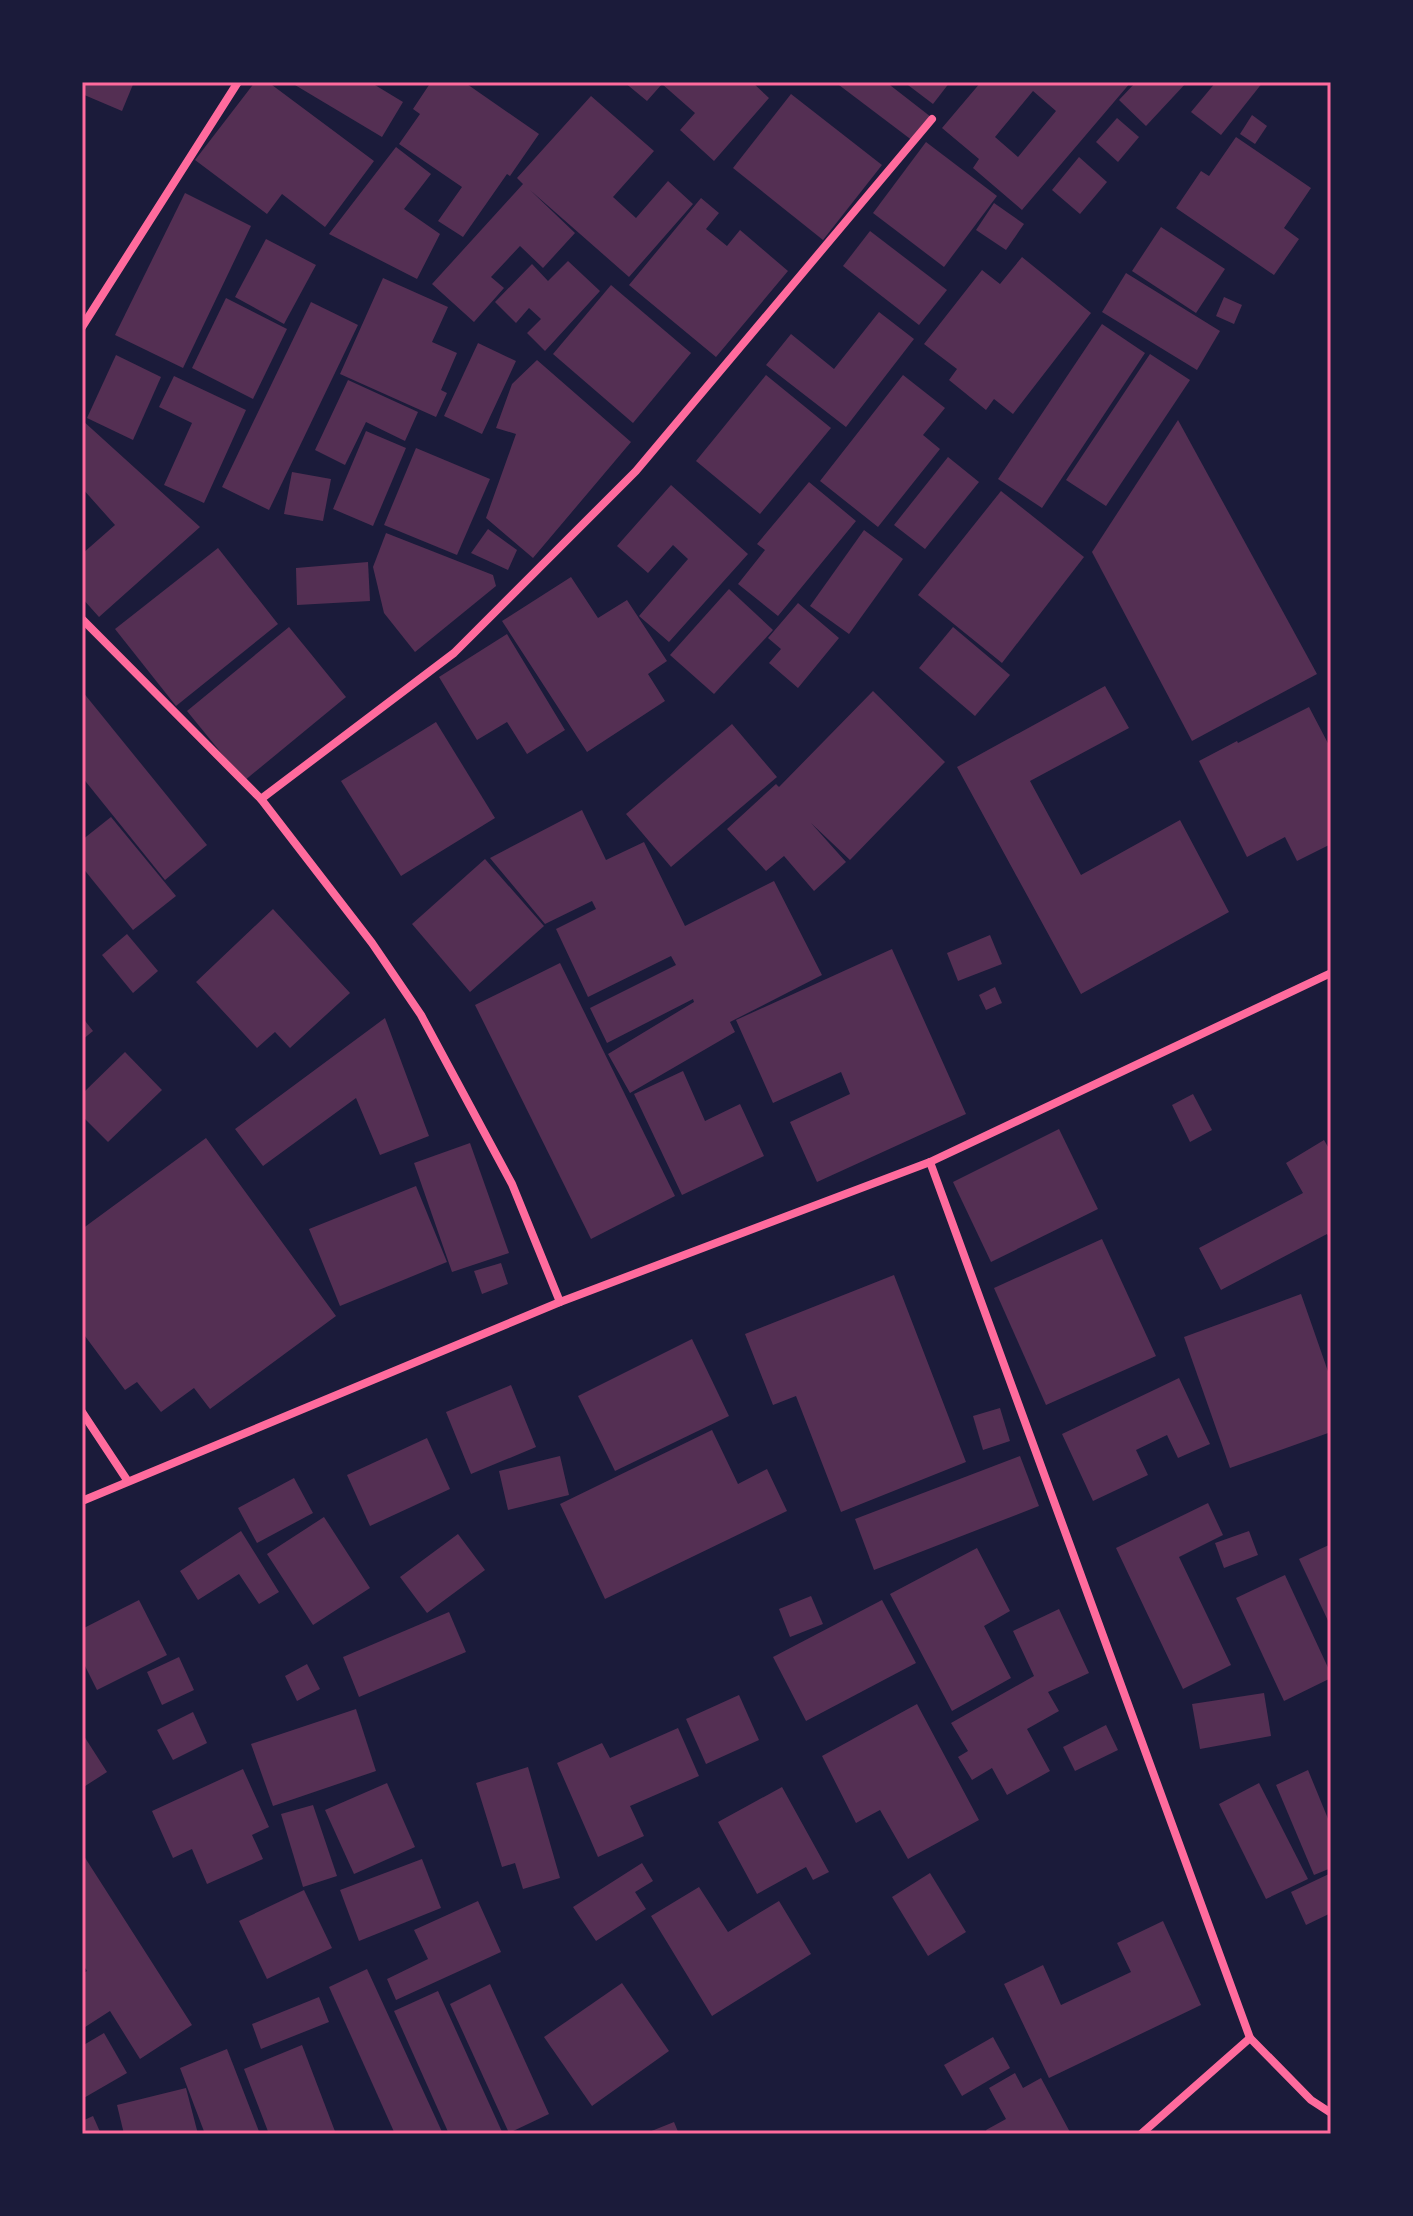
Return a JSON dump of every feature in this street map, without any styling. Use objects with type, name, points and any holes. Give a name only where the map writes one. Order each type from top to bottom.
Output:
[{"type":"street","points":[[82,327],[238,82]]},
{"type":"street","points":[[261,799],[454,653],[636,471],[932,119]]},
{"type":"street","points":[[82,619],[261,799],[372,943],[421,1015],[512,1184],[560,1302]]},
{"type":"street","points":[[82,1501],[560,1302],[930,1162],[1331,973]]},
{"type":"street","points":[[930,1162],[1250,2038],[1311,2100],[1331,2113]]},
{"type":"street","points":[[82,1412],[127,1480]]},
{"type":"street","points":[[1141,2134],[1250,2038]]},
{"type":"building","points":[[82,82],[134,82],[122,111],[82,94]]},
{"type":"building","points":[[255,82],[268,82],[374,161],[325,227],[282,194],[267,214],[195,160]]},
{"type":"building","points":[[290,82],[370,82],[403,102],[382,137]]},
{"type":"building","points":[[431,82],[464,82],[539,134],[463,237],[438,221],[462,187],[399,144],[420,114],[413,109]]},
{"type":"building","points":[[624,82],[752,82],[769,98],[714,161],[680,130],[695,113],[662,84],[647,101]]},
{"type":"building","points":[[835,82],[886,82],[931,117],[913,141]]},
{"type":"building","points":[[904,82],[950,82],[933,104]]},
{"type":"building","points":[[981,82],[1131,82],[1022,210],[973,168],[979,159],[942,128]],"holes":[[[1033,91],[1056,111],[1018,157],[995,137]]]},
{"type":"building","points":[[1136,82],[1187,82],[1146,126],[1119,100]]},
{"type":"building","points":[[1216,82],[1263,82],[1221,135],[1191,112]]},
{"type":"building","points":[[791,94],[882,165],[823,240],[733,168]]},
{"type":"building","points":[[591,96],[654,151],[613,197],[636,218],[668,181],[693,204],[629,277],[530,190],[575,233],[543,268],[520,246],[491,277],[504,288],[474,322],[432,284],[523,184],[517,178]]},
{"type":"building","points":[[1252,115],[1267,126],[1255,144],[1240,134]]},
{"type":"building","points":[[1117,118],[1139,137],[1118,162],[1096,142]]},
{"type":"building","points":[[1236,137],[1311,188],[1284,228],[1299,239],[1274,275],[1176,208],[1201,171],[1209,176]]},
{"type":"building","points":[[926,142],[997,196],[944,267],[873,213]]},
{"type":"building","points":[[396,147],[431,174],[404,209],[440,234],[417,279],[329,234]]},
{"type":"building","points":[[1079,157],[1107,182],[1080,214],[1052,190]]},
{"type":"building","points":[[185,193],[251,226],[183,368],[115,335]]},
{"type":"building","points":[[701,198],[719,213],[706,229],[727,246],[740,230],[788,271],[716,357],[629,285]]},
{"type":"building","points":[[994,203],[1024,224],[1006,250],[976,230]]},
{"type":"building","points":[[1161,227],[1225,269],[1196,313],[1132,271]]},
{"type":"building","points":[[870,231],[947,290],[919,325],[843,266]]},
{"type":"building","points":[[266,239],[316,265],[284,324],[235,297]]},
{"type":"building","points":[[1022,257],[1091,313],[1013,414],[994,399],[986,410],[949,380],[957,369],[924,344],[982,270],[1000,284]]},
{"type":"building","points":[[568,261],[600,291],[545,351],[527,333],[541,319],[529,308],[516,323],[495,302],[532,264],[548,281]]},
{"type":"building","points":[[1126,273],[1220,331],[1197,370],[1102,312]]},
{"type":"building","points":[[383,278],[448,307],[432,342],[457,353],[441,390],[447,393],[436,417],[340,374]]},
{"type":"building","points":[[611,285],[691,353],[633,423],[553,354]]},
{"type":"building","points":[[1224,297],[1242,305],[1234,324],[1216,316]]},
{"type":"building","points":[[226,298],[287,329],[253,399],[192,368]]},
{"type":"building","points":[[311,302],[358,325],[269,510],[222,487]]},
{"type":"building","points":[[879,312],[914,339],[846,427],[766,365],[791,334],[834,369]]},
{"type":"building","points":[[1102,324],[1145,353],[1042,508],[998,479]]},
{"type":"building","points":[[478,343],[516,361],[482,434],[444,416]]},
{"type":"building","points":[[1150,354],[1190,380],[1106,506],[1066,480]]},
{"type":"building","points":[[116,355],[161,377],[133,440],[87,418]]},
{"type":"building","points":[[537,360],[631,442],[533,558],[486,518],[516,434],[496,428],[512,384]]},
{"type":"building","points":[[766,375],[831,428],[760,514],[696,461]]},
{"type":"building","points":[[903,375],[945,408],[923,435],[940,449],[878,527],[820,481]]},
{"type":"building","points":[[174,376],[246,410],[204,503],[164,485],[192,423],[159,407]]},
{"type":"building","points":[[348,380],[418,412],[405,441],[366,422],[345,465],[315,450]]},
{"type":"building","points":[[82,420],[200,527],[99,617],[82,598],[82,554],[115,525],[82,488]]},
{"type":"building","points":[[1178,420],[1317,674],[1192,741],[1092,552]]},
{"type":"building","points":[[366,431],[406,448],[373,526],[333,509]]},
{"type":"building","points":[[416,448],[490,479],[457,555],[384,525]]},
{"type":"building","points":[[948,457],[979,482],[925,549],[894,525]]},
{"type":"building","points":[[292,472],[331,479],[323,521],[284,514]]},
{"type":"building","points":[[809,482],[856,521],[778,616],[738,584],[765,550],[757,544]]},
{"type":"building","points":[[671,485],[748,554],[669,642],[639,616],[688,559],[673,545],[648,573],[617,546]]},
{"type":"building","points":[[1001,491],[1084,557],[1002,663],[918,595]]},
{"type":"building","points":[[488,529],[517,550],[508,570],[471,553]]},
{"type":"building","points":[[864,530],[903,559],[849,634],[810,606]]},
{"type":"building","points":[[386,533],[493,575],[496,586],[415,652],[384,613],[373,567]]},
{"type":"building","points":[[218,548],[278,624],[176,706],[115,629]]},
{"type":"building","points":[[368,562],[370,601],[297,605],[296,568]]},
{"type":"building","points":[[571,577],[598,618],[627,600],[667,661],[648,674],[665,701],[587,752],[502,621]]},
{"type":"building","points":[[729,589],[773,630],[714,694],[670,655]]},
{"type":"building","points":[[798,603],[839,638],[798,688],[769,663],[781,649],[768,638]]},
{"type":"building","points":[[289,627],[346,697],[244,781],[187,711]]},
{"type":"building","points":[[953,627],[1010,675],[975,716],[919,668]]},
{"type":"building","points":[[507,634],[565,730],[527,754],[507,722],[477,740],[439,677]]},
{"type":"building","points":[[1105,686],[1129,728],[1030,781],[1081,875],[1180,820],[1229,912],[1081,994],[957,767]]},
{"type":"building","points":[[82,691],[207,845],[165,880],[82,777]]},
{"type":"building","points":[[873,691],[945,762],[850,860],[811,823],[846,862],[814,891],[784,856],[766,871],[727,829],[776,784],[779,787]]},
{"type":"building","points":[[1309,707],[1331,749],[1331,844],[1297,861],[1285,837],[1247,857],[1199,761]]},
{"type":"building","points":[[436,722],[495,818],[401,876],[341,781]]},
{"type":"building","points":[[732,724],[777,777],[671,867],[626,814]]},
{"type":"building","points":[[582,810],[606,860],[644,842],[685,926],[774,881],[822,975],[730,1022],[735,1032],[630,1093],[608,1054],[694,1002],[693,999],[607,1043],[590,1008],[676,965],[671,956],[588,997],[556,929],[596,909],[592,901],[545,924],[490,858]]},
{"type":"building","points":[[111,817],[176,896],[133,930],[82,867],[82,840]]},
{"type":"building","points":[[485,859],[544,926],[470,992],[412,924]]},
{"type":"building","points":[[273,909],[350,993],[290,1048],[275,1032],[257,1048],[196,982]]},
{"type":"building","points":[[127,934],[158,971],[133,993],[102,955]]},
{"type":"building","points":[[990,935],[1002,964],[958,981],[947,953]]},
{"type":"building","points":[[892,949],[966,1114],[817,1182],[790,1122],[850,1094],[841,1072],[773,1103],[736,1020]]},
{"type":"building","points":[[560,963],[675,1196],[591,1239],[475,1005]]},
{"type":"building","points":[[995,987],[1002,1003],[986,1010],[979,995]]},
{"type":"building","points":[[82,1017],[93,1031],[82,1040]]},
{"type":"building","points":[[385,1018],[429,1136],[380,1155],[356,1098],[263,1166],[235,1129]]},
{"type":"building","points":[[125,1052],[162,1090],[108,1142],[82,1116],[82,1094]]},
{"type":"building","points":[[683,1071],[705,1121],[740,1104],[764,1156],[682,1195],[634,1094]]},
{"type":"building","points":[[1193,1094],[1212,1130],[1190,1142],[1172,1105]]},
{"type":"building","points":[[1059,1129],[1098,1209],[991,1262],[953,1182]]},
{"type":"building","points":[[206,1138],[336,1316],[210,1409],[194,1388],[161,1412],[137,1382],[125,1390],[82,1332],[82,1229]]},
{"type":"building","points":[[1324,1140],[1331,1152],[1331,1241],[1327,1234],[1221,1290],[1199,1248],[1303,1193],[1286,1163]]},
{"type":"building","points":[[470,1143],[509,1253],[452,1272],[414,1163]]},
{"type":"building","points":[[416,1186],[447,1262],[340,1306],[309,1229]]},
{"type":"building","points":[[1102,1239],[1156,1356],[1046,1405],[994,1288]]},
{"type":"building","points":[[501,1263],[508,1284],[482,1294],[474,1271]]},
{"type":"building","points":[[894,1275],[966,1462],[841,1512],[796,1396],[773,1405],[745,1334]]},
{"type":"building","points":[[1301,1294],[1331,1380],[1331,1432],[1230,1468],[1184,1337]]},
{"type":"building","points":[[692,1339],[729,1416],[615,1471],[578,1396]]},
{"type":"building","points":[[1179,1378],[1210,1444],[1178,1458],[1167,1435],[1136,1450],[1148,1475],[1093,1501],[1062,1434]]},
{"type":"building","points":[[511,1385],[536,1447],[471,1474],[446,1412]]},
{"type":"building","points":[[1000,1408],[1010,1441],[983,1450],[973,1416]]},
{"type":"building","points":[[712,1430],[738,1484],[767,1469],[787,1511],[605,1599],[560,1504]]},
{"type":"building","points":[[427,1438],[450,1489],[370,1526],[347,1475]]},
{"type":"building","points":[[560,1456],[569,1495],[508,1510],[499,1471]]},
{"type":"building","points":[[1020,1456],[1039,1506],[874,1570],[855,1519]]},
{"type":"building","points":[[294,1478],[313,1513],[257,1543],[238,1508]]},
{"type":"building","points":[[1208,1503],[1223,1535],[1179,1557],[1231,1665],[1183,1689],[1116,1548]]},
{"type":"building","points":[[324,1517],[370,1588],[313,1625],[267,1554]]},
{"type":"building","points":[[241,1531],[279,1592],[259,1604],[239,1574],[198,1600],[180,1571]]},
{"type":"building","points":[[1249,1531],[1258,1555],[1224,1568],[1215,1543]]},
{"type":"building","points":[[458,1534],[485,1570],[427,1613],[400,1577]]},
{"type":"building","points":[[1331,1544],[1331,1627],[1299,1559]]},
{"type":"building","points":[[977,1548],[1010,1611],[984,1626],[1011,1678],[952,1711],[890,1594]]},
{"type":"building","points":[[1285,1575],[1331,1678],[1284,1701],[1236,1598]]},
{"type":"building","points":[[811,1596],[823,1624],[790,1637],[779,1609]]},
{"type":"building","points":[[139,1600],[167,1655],[97,1690],[82,1660],[82,1629]]},
{"type":"building","points":[[882,1600],[916,1663],[806,1721],[773,1657]]},
{"type":"building","points":[[1059,1609],[1089,1673],[1048,1692],[1059,1711],[1027,1729],[1050,1771],[1007,1795],[992,1768],[972,1780],[958,1757],[968,1751],[951,1723],[1034,1676],[1013,1631]]},
{"type":"building","points":[[449,1612],[466,1652],[359,1697],[343,1657]]},
{"type":"building","points":[[179,1657],[194,1690],[162,1705],[147,1672]]},
{"type":"building","points":[[307,1664],[320,1689],[297,1701],[285,1676]]},
{"type":"building","points":[[1264,1693],[1271,1736],[1200,1749],[1192,1704]]},
{"type":"building","points":[[739,1695],[759,1740],[706,1764],[686,1719]]},
{"type":"building","points":[[917,1704],[979,1820],[908,1859],[880,1810],[856,1823],[822,1756]]},
{"type":"building","points":[[356,1709],[376,1771],[273,1806],[251,1744]]},
{"type":"building","points":[[193,1712],[207,1743],[173,1760],[157,1730]]},
{"type":"building","points":[[1106,1725],[1118,1750],[1075,1771],[1063,1747]]},
{"type":"building","points":[[678,1728],[699,1776],[630,1806],[644,1836],[598,1857],[557,1763],[602,1743],[610,1758]]},
{"type":"building","points":[[82,1733],[107,1772],[82,1788]]},
{"type":"building","points":[[528,1767],[560,1878],[523,1889],[515,1863],[502,1867],[476,1783]]},
{"type":"building","points":[[243,1769],[269,1827],[252,1835],[263,1859],[207,1884],[192,1849],[173,1858],[152,1811]]},
{"type":"building","points":[[1308,1770],[1331,1826],[1331,1868],[1314,1875],[1276,1785]]},
{"type":"building","points":[[387,1783],[415,1847],[354,1874],[325,1810]]},
{"type":"building","points":[[1259,1783],[1308,1879],[1266,1899],[1219,1804]]},
{"type":"building","points":[[782,1787],[829,1872],[813,1880],[806,1867],[757,1894],[718,1822]]},
{"type":"building","points":[[313,1805],[337,1876],[303,1887],[281,1814]]},
{"type":"building","points":[[82,1853],[192,2025],[140,2059],[110,2011],[82,2029],[82,1974],[87,1971],[82,1963]]},
{"type":"building","points":[[422,1859],[441,1908],[359,1941],[340,1890]]},
{"type":"building","points":[[642,1863],[653,1881],[635,1892],[646,1909],[596,1941],[573,1907]]},
{"type":"building","points":[[930,1873],[966,1932],[928,1956],[892,1897]]},
{"type":"building","points":[[1331,1873],[1331,1913],[1306,1925],[1291,1892]]},
{"type":"building","points":[[699,1887],[728,1932],[779,1901],[811,1954],[712,2016],[651,1916]]},
{"type":"building","points":[[304,1890],[332,1948],[267,1979],[239,1921]]},
{"type":"building","points":[[478,1901],[501,1952],[396,2000],[387,1979],[428,1959],[414,1930]]},
{"type":"building","points":[[1163,1921],[1201,2005],[1049,2078],[1004,1984],[1043,1965],[1061,2005],[1131,1972],[1117,1943]]},
{"type":"building","points":[[367,1969],[443,2134],[395,2134],[329,1987]]},
{"type":"building","points":[[622,1983],[669,2051],[592,2106],[544,2037]]},
{"type":"building","points":[[490,1984],[549,2114],[509,2133],[450,2004]]},
{"type":"building","points":[[438,1991],[503,2134],[449,2134],[394,2011]]},
{"type":"building","points":[[319,1997],[329,2022],[261,2049],[252,2024]]},
{"type":"building","points":[[104,2033],[127,2073],[82,2099],[82,2046]]},
{"type":"building","points":[[993,2037],[1010,2068],[962,2096],[944,2065]]},
{"type":"building","points":[[302,2045],[336,2134],[269,2134],[244,2069]]},
{"type":"building","points":[[227,2049],[260,2134],[205,2134],[180,2068]]},
{"type":"building","points":[[1015,2073],[1023,2088],[1041,2078],[1071,2134],[988,2134],[986,2130],[1006,2119],[989,2088]]},
{"type":"building","points":[[186,2088],[198,2134],[124,2134],[117,2105]]},
{"type":"building","points":[[93,2116],[101,2134],[82,2134],[82,2121]]},
{"type":"building","points":[[674,2122],[679,2134],[644,2134]]}]
